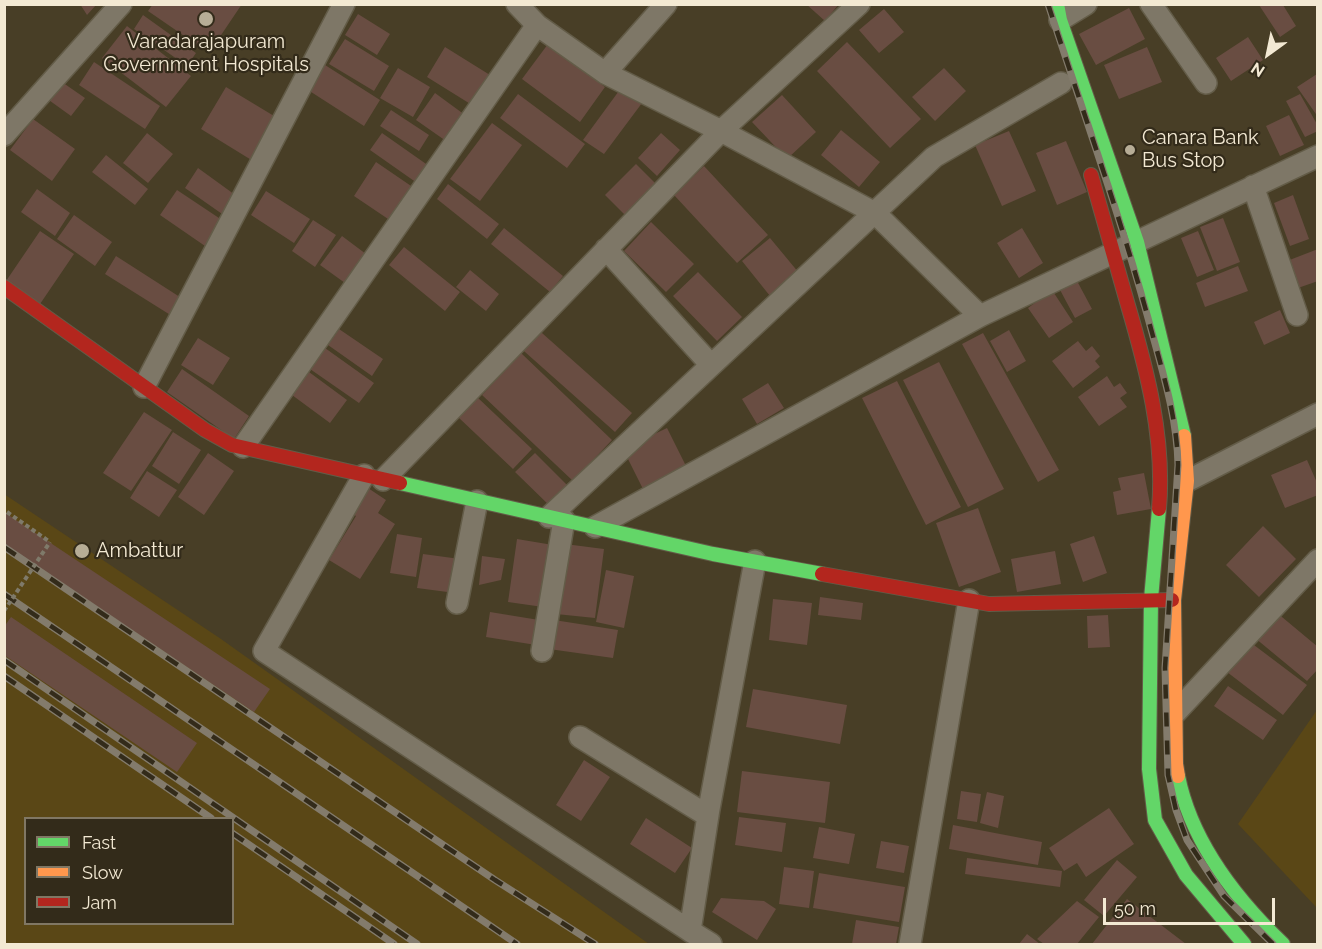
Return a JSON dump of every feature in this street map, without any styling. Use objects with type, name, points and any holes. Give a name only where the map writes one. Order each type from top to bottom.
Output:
[{"type":"main road","points":[[1058,12],[1137,242],[1184,428],[1187,481],[1174,600],[1176,764],[1183,799],[1208,854],[1261,923],[1283,945]]},
{"type":"main road","points":[[1085,158],[1143,357],[1158,431],[1161,483],[1151,598],[1149,769],[1155,820],[1186,874],[1244,945]]},
{"type":"main road","points":[[4,287],[205,430],[243,447],[713,554],[989,604],[1151,598],[1174,600]]},
{"type":"street","points":[[4,135],[121,4]]},
{"type":"street","points":[[144,387],[344,4]]},
{"type":"street","points":[[517,4],[537,25],[605,73],[721,131],[875,213],[980,316]]},
{"type":"street","points":[[605,73],[666,4]]},
{"type":"street","points":[[711,945],[264,651],[373,478],[606,249],[721,131],[859,4]]},
{"type":"street","points":[[1058,12],[1086,4]]},
{"type":"street","points":[[1152,4],[1206,83]]},
{"type":"street","points":[[243,447],[537,25]]},
{"type":"street","points":[[542,651],[556,518],[711,365],[933,157],[1061,83]]},
{"type":"street","points":[[595,527],[980,316],[1219,205],[1317,156]]},
{"type":"street","points":[[1253,186],[1297,315]]},
{"type":"street","points":[[606,249],[711,365]]},
{"type":"street","points":[[1187,481],[1317,414]]},
{"type":"street","points":[[458,603],[477,501]]},
{"type":"street","points":[[1176,712],[1317,560]]},
{"type":"street","points":[[690,931],[708,816],[755,561]]},
{"type":"street","points":[[910,945],[969,600]]},
{"type":"street","points":[[580,737],[708,816]]},
{"type":"path","points":[[4,611],[50,542],[7,512]]},
{"type":"shaded area","points":[[4,494],[221,639],[649,944],[5,944]]},
{"type":"shaded area","points":[[1317,710],[1317,908],[1238,824]]},
{"type":"building","points":[[80,4],[97,4],[87,15]]},
{"type":"building","points":[[153,4],[242,4],[209,53],[148,11]]},
{"type":"building","points":[[806,4],[839,4],[825,21]]},
{"type":"building","points":[[1259,5],[1283,5],[1296,26],[1280,37]]},
{"type":"building","points":[[1129,8],[1145,39],[1096,65],[1079,34]]},
{"type":"building","points":[[884,9],[904,32],[879,53],[859,30]]},
{"type":"building","points":[[358,14],[390,34],[377,55],[345,35]]},
{"type":"building","points":[[143,15],[196,53],[187,66],[134,29]]},
{"type":"building","points":[[127,26],[191,76],[166,107],[102,58]]},
{"type":"building","points":[[1248,37],[1263,60],[1231,81],[1216,58]]},
{"type":"building","points":[[345,39],[389,66],[374,91],[329,64]]},
{"type":"building","points":[[847,42],[921,119],[890,148],[817,71]]},
{"type":"building","points":[[548,44],[605,87],[580,122],[522,79]]},
{"type":"building","points":[[445,47],[490,75],[472,105],[427,77]]},
{"type":"building","points":[[1147,47],[1162,82],[1119,99],[1104,65]]},
{"type":"building","points":[[94,62],[160,106],[145,129],[79,85]]},
{"type":"building","points":[[325,65],[380,100],[364,126],[308,90]]},
{"type":"building","points":[[398,68],[430,87],[413,117],[380,98]]},
{"type":"building","points":[[944,68],[966,91],[935,121],[912,97]]},
{"type":"building","points":[[1318,75],[1318,117],[1297,87]]},
{"type":"building","points":[[59,80],[85,98],[71,116],[46,98]]},
{"type":"building","points":[[624,84],[645,99],[604,154],[583,140]]},
{"type":"building","points":[[226,87],[279,119],[253,161],[201,129]]},
{"type":"building","points":[[435,93],[465,115],[446,141],[416,120]]},
{"type":"building","points":[[518,94],[585,144],[567,168],[500,118]]},
{"type":"building","points":[[1300,94],[1318,126],[1318,131],[1305,137],[1286,101]]},
{"type":"building","points":[[782,95],[816,132],[787,159],[752,122]]},
{"type":"building","points":[[391,110],[429,135],[419,151],[380,126]]},
{"type":"building","points":[[1289,115],[1304,145],[1280,156],[1266,126]]},
{"type":"building","points":[[33,119],[75,149],[52,181],[10,150]]},
{"type":"building","points":[[492,123],[522,145],[480,201],[450,179]]},
{"type":"building","points":[[841,130],[880,162],[859,187],[821,155]]},
{"type":"building","points":[[1009,131],[1036,191],[1002,206],[975,145]]},
{"type":"building","points":[[147,133],[173,154],[148,183],[123,163]]},
{"type":"building","points":[[382,133],[429,166],[417,183],[370,150]]},
{"type":"building","points":[[661,133],[680,150],[657,176],[638,158]]},
{"type":"building","points":[[1066,141],[1087,192],[1057,205],[1036,153]]},
{"type":"building","points":[[106,155],[148,189],[135,205],[92,172]]},
{"type":"building","points":[[376,162],[417,190],[394,223],[354,196]]},
{"type":"building","points":[[636,164],[657,185],[626,216],[605,195]]},
{"type":"building","points":[[704,166],[768,235],[737,263],[674,195]]},
{"type":"building","points":[[198,168],[238,197],[225,216],[185,188]]},
{"type":"building","points":[[448,184],[499,224],[487,239],[437,199]]},
{"type":"building","points":[[37,189],[70,213],[55,236],[21,212]]},
{"type":"building","points":[[177,190],[222,220],[205,246],[160,215]]},
{"type":"building","points":[[266,191],[310,219],[294,243],[251,215]]},
{"type":"building","points":[[1293,195],[1309,239],[1290,246],[1274,203]]},
{"type":"building","points":[[74,215],[112,242],[95,266],[57,239]]},
{"type":"building","points":[[1223,218],[1240,262],[1217,271],[1200,227]]},
{"type":"building","points":[[313,220],[336,235],[315,267],[292,251]]},
{"type":"building","points":[[651,222],[694,264],[666,292],[624,251]]},
{"type":"building","points":[[504,228],[563,276],[550,292],[491,244]]},
{"type":"building","points":[[1022,228],[1043,263],[1019,278],[997,243]]},
{"type":"building","points":[[40,231],[74,254],[38,307],[4,284]]},
{"type":"building","points":[[1198,231],[1214,270],[1197,277],[1181,238]]},
{"type":"building","points":[[342,236],[366,254],[345,283],[320,265]]},
{"type":"building","points":[[770,238],[799,273],[770,296],[742,261]]},
{"type":"building","points":[[404,247],[460,292],[445,311],[389,265]]},
{"type":"building","points":[[1318,249],[1318,281],[1298,288],[1287,261]]},
{"type":"building","points":[[116,256],[183,299],[172,316],[105,274]]},
{"type":"building","points":[[1238,266],[1248,291],[1205,307],[1196,283]]},
{"type":"building","points":[[470,270],[499,294],[486,311],[456,287]]},
{"type":"building","points":[[698,272],[742,317],[717,341],[673,296]]},
{"type":"building","points":[[1076,279],[1092,309],[1075,318],[1059,288]]},
{"type":"building","points":[[1052,290],[1073,322],[1049,338],[1028,308]]},
{"type":"building","points":[[1280,310],[1290,333],[1264,345],[1254,322]]},
{"type":"building","points":[[533,325],[632,413],[615,432],[516,344]]},
{"type":"building","points":[[339,329],[383,359],[372,376],[328,345]]},
{"type":"building","points":[[1009,330],[1026,361],[1007,372],[990,341]]},
{"type":"building","points":[[983,333],[1059,470],[1038,482],[962,344]]},
{"type":"building","points":[[198,338],[230,358],[213,385],[181,365]]},
{"type":"building","points":[[1078,341],[1086,351],[1092,346],[1100,356],[1095,361],[1100,367],[1073,388],[1052,361]]},
{"type":"building","points":[[325,348],[374,383],[359,403],[310,369]]},
{"type":"building","points":[[521,353],[612,440],[573,481],[482,395]]},
{"type":"building","points":[[939,362],[1004,489],[968,507],[903,380]]},
{"type":"building","points":[[182,369],[249,416],[234,439],[167,392]]},
{"type":"building","points":[[309,372],[347,400],[330,423],[292,395]]},
{"type":"building","points":[[1107,376],[1114,387],[1120,383],[1127,393],[1120,398],[1127,407],[1099,426],[1078,397]]},
{"type":"building","points":[[897,381],[961,507],[926,525],[862,398]]},
{"type":"building","points":[[768,383],[784,408],[757,424],[742,399]]},
{"type":"building","points":[[477,397],[532,449],[513,469],[458,417]]},
{"type":"building","points":[[144,412],[172,430],[131,491],[103,473]]},
{"type":"building","points":[[667,428],[687,468],[643,489],[623,449]]},
{"type":"building","points":[[173,432],[201,450],[179,484],[152,466]]},
{"type":"building","points":[[208,453],[234,471],[204,515],[178,497]]},
{"type":"building","points":[[535,453],[571,489],[552,508],[515,472]]},
{"type":"building","points":[[1307,460],[1318,485],[1318,495],[1285,508],[1271,475]]},
{"type":"building","points":[[147,471],[177,490],[159,517],[130,498]]},
{"type":"building","points":[[1144,473],[1151,509],[1117,515],[1113,492],[1121,490],[1118,478]]},
{"type":"building","points":[[368,488],[386,500],[378,513],[395,524],[360,579],[329,560],[356,516],[352,514]]},
{"type":"building","points":[[978,508],[1001,572],[959,587],[936,523]]},
{"type":"building","points":[[4,512],[270,689],[254,712],[4,544]]},
{"type":"building","points":[[1263,526],[1296,559],[1259,597],[1226,565]]},
{"type":"building","points":[[397,534],[422,538],[416,577],[390,573]]},
{"type":"building","points":[[1094,536],[1107,573],[1083,582],[1070,544]]},
{"type":"building","points":[[517,539],[553,545],[543,607],[508,602]]},
{"type":"building","points":[[565,544],[604,549],[595,618],[556,614]]},
{"type":"building","points":[[1055,551],[1061,584],[1017,592],[1011,559]]},
{"type":"building","points":[[423,554],[460,559],[455,593],[417,588]]},
{"type":"building","points":[[482,556],[505,559],[501,580],[479,585]]},
{"type":"building","points":[[606,570],[634,576],[624,628],[596,622]]},
{"type":"building","points":[[820,597],[863,603],[861,620],[818,615]]},
{"type":"building","points":[[773,599],[812,603],[807,645],[769,640]]},
{"type":"building","points":[[490,612],[539,620],[536,645],[486,637]]},
{"type":"building","points":[[1276,612],[1318,647],[1318,669],[1307,681],[1255,638]]},
{"type":"building","points":[[1108,615],[1110,647],[1088,648],[1087,616]]},
{"type":"building","points":[[11,617],[197,743],[177,772],[4,655],[4,627]]},
{"type":"building","points":[[554,620],[618,630],[613,658],[549,649]]},
{"type":"building","points":[[1250,642],[1307,685],[1283,715],[1227,672]]},
{"type":"building","points":[[1228,686],[1277,720],[1263,740],[1214,706]]},
{"type":"building","points":[[753,689],[847,705],[840,744],[746,727]]},
{"type":"building","points":[[584,760],[610,777],[581,821],[556,805]]},
{"type":"building","points":[[742,771],[830,782],[825,823],[737,812]]},
{"type":"building","points":[[961,791],[981,794],[977,822],[957,819]]},
{"type":"building","points":[[987,792],[1004,796],[998,828],[980,823]]},
{"type":"building","points":[[1109,808],[1134,844],[1086,877],[1077,863],[1064,871],[1049,848]]},
{"type":"building","points":[[739,817],[786,823],[782,852],[735,845]]},
{"type":"building","points":[[646,818],[692,848],[675,873],[630,844]]},
{"type":"building","points":[[953,825],[1042,842],[1038,865],[949,849]]},
{"type":"building","points":[[819,827],[855,834],[849,864],[813,858]]},
{"type":"building","points":[[881,841],[909,846],[904,873],[876,868]]},
{"type":"building","points":[[967,858],[1062,871],[1060,887],[965,874]]},
{"type":"building","points":[[1117,860],[1137,877],[1104,916],[1084,900]]},
{"type":"building","points":[[784,867],[814,871],[809,908],[779,904]]},
{"type":"building","points":[[819,873],[905,887],[899,922],[813,908]]},
{"type":"building","points":[[721,898],[764,901],[776,909],[757,940],[712,912]]},
{"type":"building","points":[[1127,899],[1186,944],[1092,944]]},
{"type":"building","points":[[1077,901],[1099,917],[1077,944],[1044,944],[1037,939]]},
{"type":"building","points":[[856,920],[899,927],[896,944],[852,944]]},
{"type":"building","points":[[1027,934],[1040,944],[1019,944]]},
{"type":"railway","points":[[1048,4],[1137,278],[1163,373],[1175,428],[1178,465],[1165,668],[1168,775],[1176,810],[1187,840],[1224,896],[1273,944]]},
{"type":"railway","points":[[4,547],[495,880],[595,944]]},
{"type":"railway","points":[[4,594],[517,944]]},
{"type":"railway","points":[[4,660],[232,817]]},
{"type":"railway","points":[[4,676],[210,817]]},
{"type":"railway","points":[[234,818],[417,944]]},
{"type":"railway","points":[[234,834],[394,944]]},
{"type":"traffic: fast","points":[[1057,4],[1060,20],[1137,242],[1184,436]]},
{"type":"traffic: fast","points":[[400,483],[713,554],[822,574]]},
{"type":"traffic: fast","points":[[1159,509],[1151,599],[1149,769],[1155,820],[1186,875],[1244,944]]},
{"type":"traffic: fast","points":[[1178,776],[1193,823],[1218,868],[1249,908],[1283,944]]},
{"type":"traffic: slow","points":[[1178,776],[1174,600],[1187,481],[1184,436]]},
{"type":"traffic: jam","points":[[1091,175],[1153,404],[1159,456],[1159,509]]},
{"type":"traffic: jam","points":[[4,287],[205,430],[232,445],[400,483]]},
{"type":"traffic: jam","points":[[822,574],[989,604],[1172,600]]},
{"type":"place","name":"Varadarajapuram Government Hospitals","points":[[206,19]]},
{"type":"place","name":"Canara Bank Bus Stop","points":[[1130,150]]},
{"type":"place","name":"Ambattur","points":[[82,551]]}]
